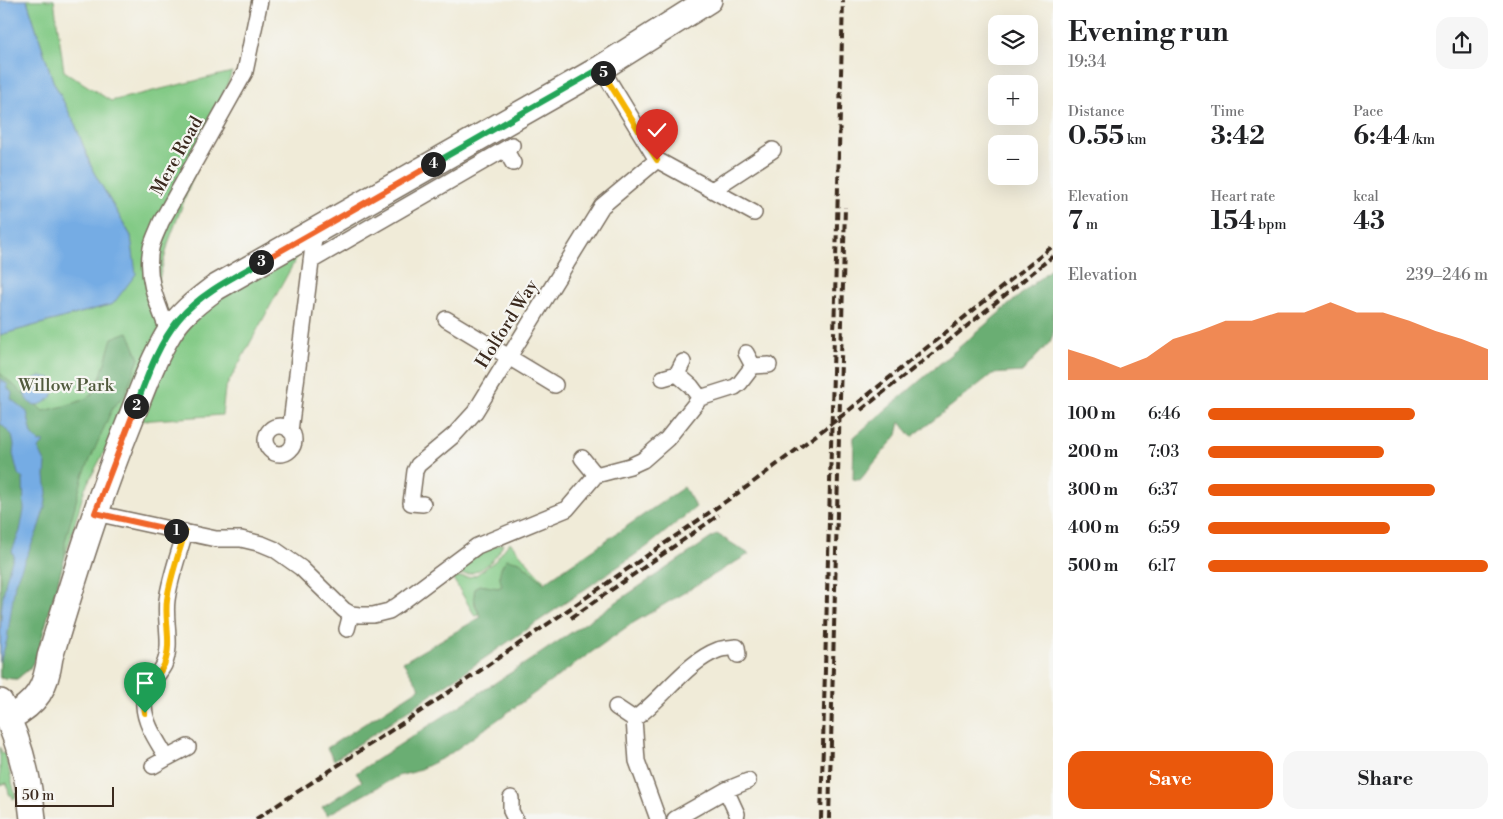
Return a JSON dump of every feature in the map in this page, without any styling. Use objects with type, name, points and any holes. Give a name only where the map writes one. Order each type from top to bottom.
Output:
[{"type":"main road","points":[[33,819],[30,793],[3,707],[25,708],[38,695],[46,680],[50,657],[95,513],[148,376],[169,333],[179,319],[215,288],[601,68],[709,0]]},
{"type":"street","name":"Mere Road","points":[[169,333],[150,281],[151,248],[161,222],[245,72],[260,0]]},
{"type":"street","points":[[601,68],[657,160],[754,213]]},
{"type":"street","points":[[311,261],[509,147],[513,163]]},
{"type":"street","points":[[712,190],[773,150]]},
{"type":"street","name":"Holford Way","points":[[423,504],[411,503],[415,471],[418,465],[454,435],[475,412],[602,206],[657,160]]},
{"type":"street","points":[[290,431],[316,230]]},
{"type":"street","points":[[446,320],[555,385]]},
{"type":"street","points":[[746,353],[753,366]]},
{"type":"street","points":[[95,513],[216,539],[241,539],[262,544],[316,571],[331,598],[344,610],[352,614],[373,614],[389,611],[477,546],[490,539],[570,516],[596,475],[630,466],[643,460],[655,452],[667,440],[700,398],[735,387],[753,366],[769,365]]},
{"type":"street","points":[[674,371],[691,386],[700,398]]},
{"type":"street","points":[[582,458],[596,475]]},
{"type":"street","points":[[167,758],[148,724],[144,706],[147,691],[164,664],[167,654],[169,632],[167,599],[185,532]]},
{"type":"street","points":[[347,629],[352,614]]},
{"type":"street","points":[[634,719],[647,710],[682,675],[718,649],[738,648]]},
{"type":"street","points":[[616,707],[634,719]]},
{"type":"street","points":[[634,719],[637,761],[658,819]]},
{"type":"street","points":[[153,766],[188,747]]},
{"type":"street","points":[[675,819],[726,790],[748,781]]},
{"type":"street","points":[[726,790],[737,814]]},
{"type":"street","points":[[512,798],[511,811],[515,819]]},
{"type":"green space","name":"Willow Park","points":[[27,0],[54,0],[64,71],[111,101],[232,72],[169,241],[156,291],[181,331],[192,313],[303,246],[225,389],[222,415],[139,421],[122,419],[85,488],[36,658],[29,669],[17,679],[0,678],[0,335],[113,304],[131,236],[93,171],[75,124],[53,81]]},
{"type":"green space","points":[[1053,267],[1053,334],[1050,342],[1022,372],[992,374],[912,437],[900,422],[897,435],[860,480],[853,479],[854,437]]},
{"type":"green space","points":[[128,332],[139,359],[124,396],[113,407],[83,476],[65,542],[65,557],[36,658],[29,669],[17,679],[0,678],[0,373],[43,411],[76,403],[88,397],[95,389],[112,338]]},
{"type":"green space","points":[[684,487],[696,507],[648,546],[334,760],[327,748],[420,688],[403,662],[481,617],[475,603],[475,588],[479,585],[498,588],[502,586],[500,572],[507,559],[520,562],[544,583]]},
{"type":"green space","points":[[717,534],[749,554],[628,626],[447,756],[414,772],[398,776],[327,815],[322,807],[362,781],[356,773],[538,655]]},
{"type":"green space","points":[[510,542],[544,581],[542,582],[520,562],[502,586],[498,588],[479,585],[475,588],[474,602],[480,615],[475,616],[452,577],[476,575],[495,561]]},
{"type":"green space","points":[[503,543],[496,557],[483,568],[467,574],[451,572],[478,552]]},
{"type":"green space","points":[[0,747],[2,753],[5,754],[16,798],[13,799],[12,795],[9,795],[7,783],[0,785]]},
{"type":"water","points":[[0,0],[27,0],[53,81],[75,124],[93,171],[131,236],[136,274],[113,304],[0,335]]},
{"type":"water","points":[[40,376],[51,378],[55,390],[51,397],[43,403],[36,405],[26,399],[25,393],[26,387],[31,381]]},
{"type":"water","points":[[0,378],[8,385],[7,387],[12,393],[11,399],[27,412],[32,434],[39,442],[43,441],[43,444],[38,448],[46,464],[47,493],[45,507],[37,532],[15,583],[7,640],[0,662],[3,594],[14,556],[12,551],[20,531],[24,510],[23,479],[18,474],[13,454],[12,435],[0,423]]},
{"type":"railway","points":[[821,819],[843,0]]},
{"type":"railway","points":[[829,819],[845,207]]},
{"type":"railway","points":[[256,819],[433,703],[748,486],[843,415],[1053,246]]},
{"type":"railway","points":[[861,410],[1053,256]]},
{"type":"railway","points":[[571,618],[719,515]]},
{"type":"route","points":[[145,713],[144,706],[147,691],[164,664],[167,654],[169,632],[166,611],[167,599],[185,532],[95,513],[120,444],[151,368],[169,333],[179,319],[201,298],[215,288],[601,68],[657,160]]}]
